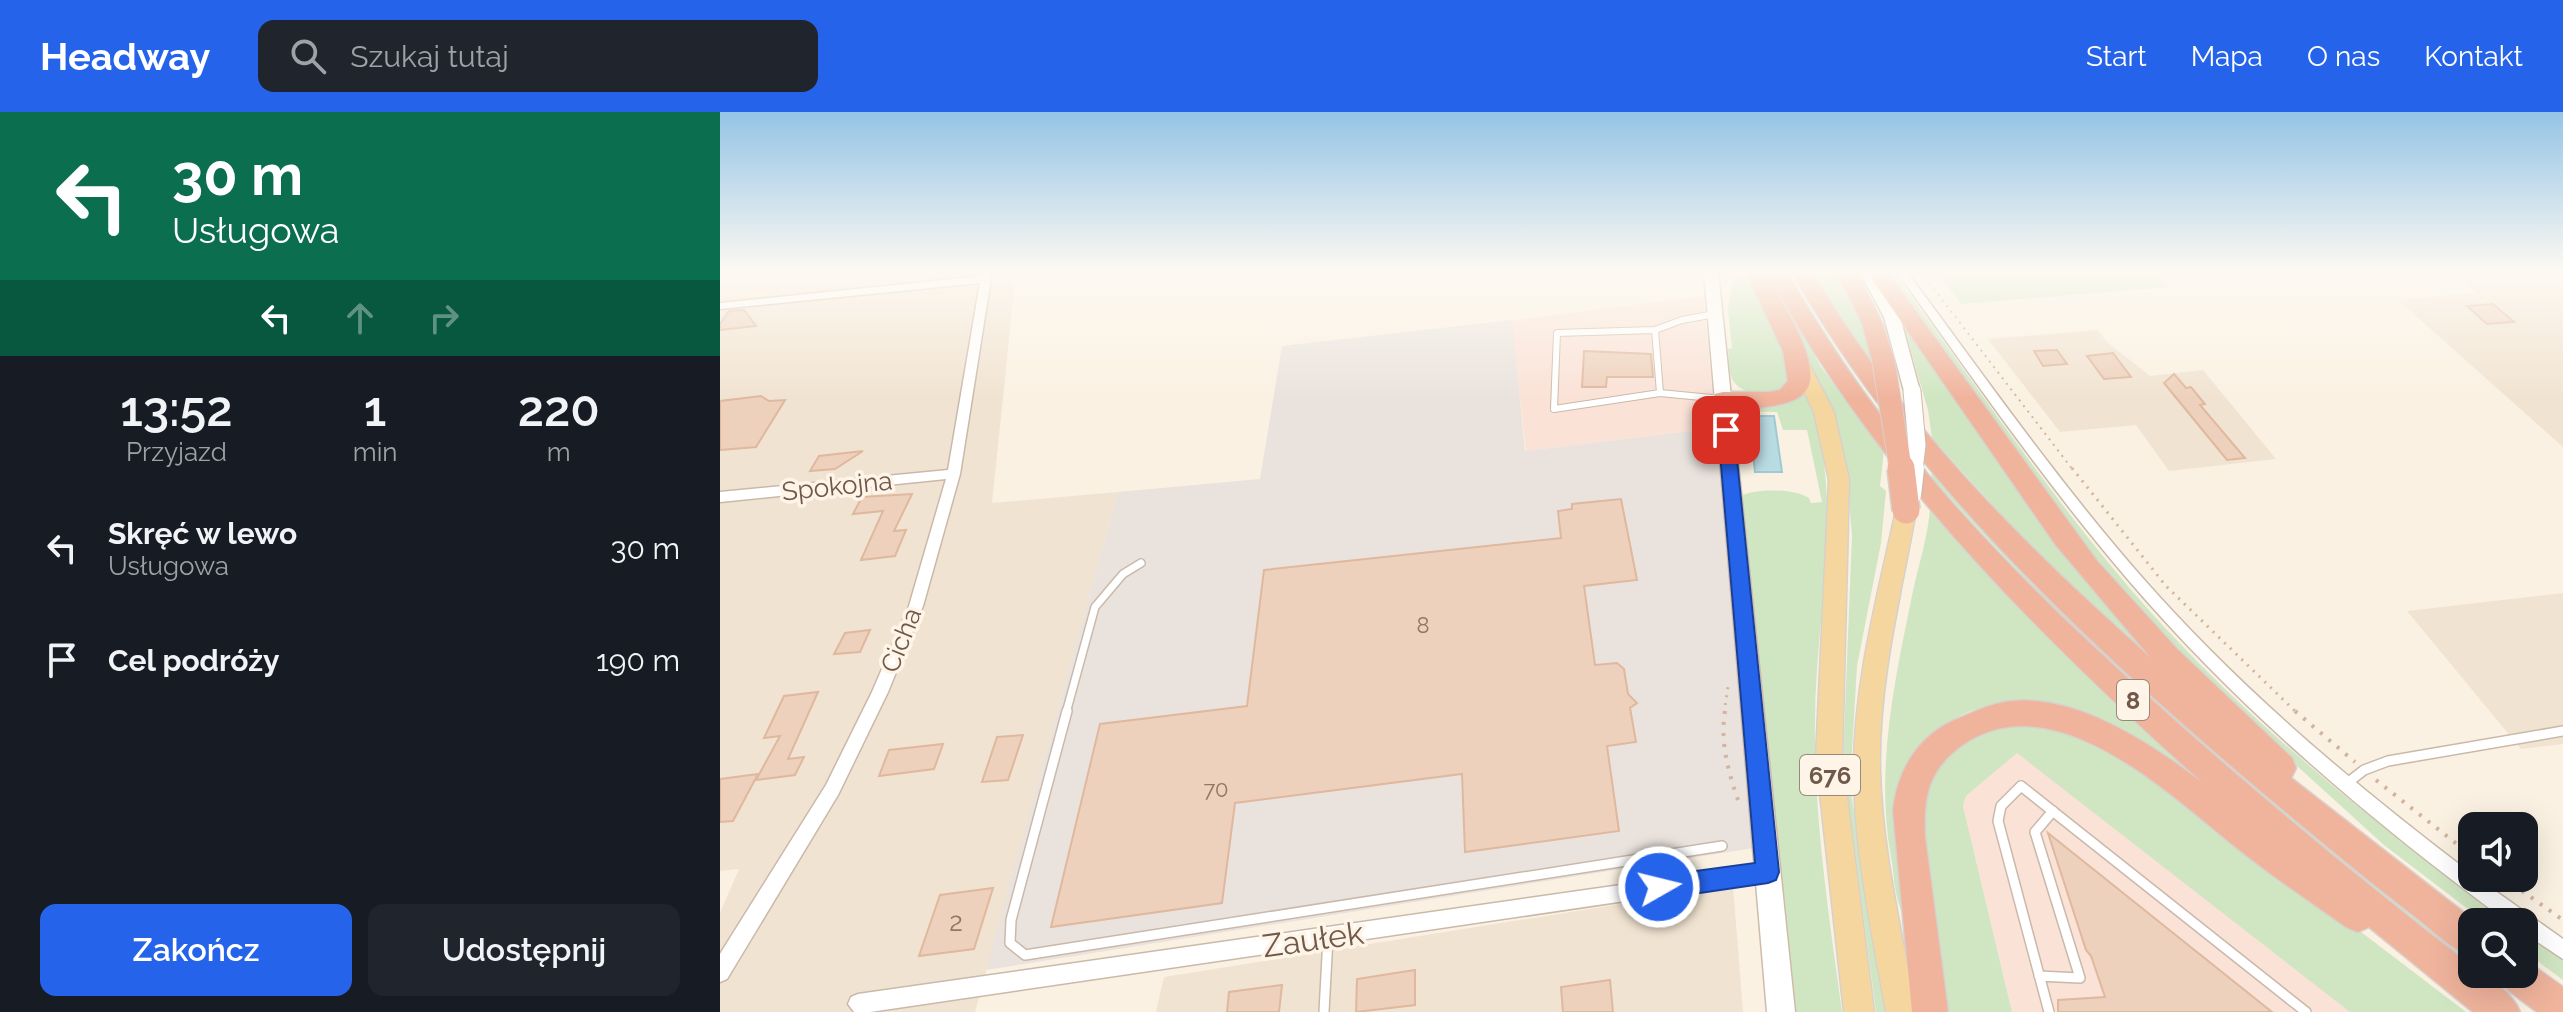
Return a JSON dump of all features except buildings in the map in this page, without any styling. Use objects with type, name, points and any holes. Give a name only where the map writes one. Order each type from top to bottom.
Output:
[{"type":"highway","points":[[1723,399],[1768,399],[1795,391],[1802,376],[1776,314]]},
{"type":"highway","name":"8","points":[[1803,314],[1860,407],[1979,547],[2157,723],[2307,854],[2492,1004]]},
{"type":"highway","name":"8","points":[[1827,314],[1852,355],[1911,433],[1987,517],[2150,676],[2239,755],[2458,930]]},
{"type":"highway","points":[[1868,314],[1883,359],[1894,412],[1906,510]]},
{"type":"highway","points":[[1907,314],[2064,536],[2105,588],[2208,699],[2416,898]]},
{"type":"highway","points":[[1930,1012],[1908,824],[1913,782],[1925,759],[1950,737],[1975,722],[2023,714],[2071,721],[2100,732],[2140,756],[2296,874],[2492,1004]]},
{"type":"highway","points":[[2535,988],[2563,1009]]},
{"type":"main road","name":"676","points":[[1796,356],[1824,412],[1839,480],[1829,757],[1859,1012]]},
{"type":"main road","name":"676","points":[[1901,1012],[1877,867],[1868,790],[1868,734],[1906,510]]},
{"type":"street","name":"Cicha","points":[[720,972],[832,790],[880,692],[916,606],[954,474],[980,314]]},
{"type":"street","points":[[1715,314],[1781,1012]]},
{"type":"street","points":[[1890,314],[1912,391],[1916,462],[1906,510]]},
{"type":"street","points":[[1933,314],[2084,518],[2137,581],[2260,709],[2346,784],[2464,880],[2504,908]]},
{"type":"street","name":"Spokojna","points":[[720,497],[954,474]]},
{"type":"street","name":"Zaułek","points":[[858,1004],[1768,872]]},
{"type":"street","points":[[2538,932],[2563,950]]},
{"type":"lane","points":[[1715,314],[1682,320],[1655,330],[1557,333],[1554,409],[1660,393],[1723,399]]},
{"type":"lane","points":[[1655,330],[1660,393]]},
{"type":"lane","points":[[1141,563],[1123,574],[1095,607],[1011,920],[1010,943],[1025,955],[1722,846]]},
{"type":"lane","points":[[2346,784],[2364,770],[2403,758],[2563,731]]},
{"type":"lane","points":[[2049,1012],[1998,821],[2001,806],[2021,786],[2306,1012]]},
{"type":"lane","points":[[2039,976],[2080,978],[2035,832],[2053,811]]},
{"type":"lane","points":[[1324,1012],[1328,937]]},
{"type":"path","points":[[1953,314],[2166,586],[2284,702],[2458,845]]},
{"type":"path","points":[[2524,892],[2563,920]]},
{"type":"shaded area","points":[[720,314],[1012,314],[992,503],[1118,492],[975,1012],[720,1012],[720,913],[739,869],[720,871]]},
{"type":"shaded area","points":[[1565,314],[1705,314],[1716,428],[1526,451],[1511,321]]},
{"type":"shaded area","points":[[2414,314],[2563,314],[2563,447]]},
{"type":"shaded area","points":[[1512,320],[1525,451],[1716,428],[1754,848],[986,970],[1118,492],[1260,479],[1282,346]]},
{"type":"shaded area","points":[[2098,330],[2107,342],[2150,376],[2203,370],[2276,459],[2169,471],[2136,425],[2060,432],[1988,339]]},
{"type":"shaded area","points":[[2563,593],[2563,744],[2521,749],[2407,611]]},
{"type":"shaded area","points":[[2017,753],[2361,1012],[2012,1012],[1963,806],[1966,796]]},
{"type":"shaded area","points":[[1733,886],[1743,1012],[1156,1012],[1164,977]]},
{"type":"green space","points":[[1728,314],[1765,314],[1793,372],[1791,385],[1769,392],[1746,391],[1732,379],[1728,349],[1732,348]]},
{"type":"green space","points":[[1785,314],[1791,314],[1821,367],[1884,451],[1880,486],[1886,491],[1881,543],[1857,666],[1850,786],[1885,1012],[1876,1012],[1843,759],[1852,536],[1846,463],[1829,403]]},
{"type":"green space","points":[[1837,314],[1857,314],[1873,366]]},
{"type":"green space","points":[[1917,314],[1923,314],[2060,502],[2169,632],[2248,711],[2332,785],[2458,884],[2458,892],[2469,892],[2490,908],[2467,908],[2384,845],[2221,697],[2160,635],[2073,533]]},
{"type":"green space","points":[[1902,320],[2197,699],[2126,639],[2027,543],[1932,438],[1928,410]]},
{"type":"green space","points":[[1807,392],[1819,432],[1825,473],[1826,556],[1816,681],[1815,759],[1823,868],[1842,1012],[1796,1012],[1742,499],[1743,495],[1750,493],[1776,490],[1803,495],[1811,503],[1822,502],[1807,430],[1783,430],[1777,412],[1739,411],[1790,400]]},
{"type":"green space","points":[[1931,468],[2458,944],[2458,958],[2203,749],[2030,583],[1932,478]]},
{"type":"green space","points":[[1930,508],[2041,630],[2238,809],[2148,745],[2109,724],[1999,705],[1973,710],[1949,721],[1926,739],[1914,757],[1901,910],[1887,823],[1886,756],[1900,657]]},
{"type":"green space","points":[[2011,724],[2056,726],[2134,759],[2466,1012],[2350,1012],[2017,753],[1966,796],[1963,806],[2012,1012],[1941,1012],[1922,812],[1937,770],[1961,743],[1980,730]]},
{"type":"green space","points":[[2538,943],[2563,960],[2563,980],[2538,961]]},
{"type":"water","points":[[1749,416],[1774,416],[1782,472],[1755,472]]},
{"type":"route","points":[[1659,887],[1768,872],[1726,430]]}]
